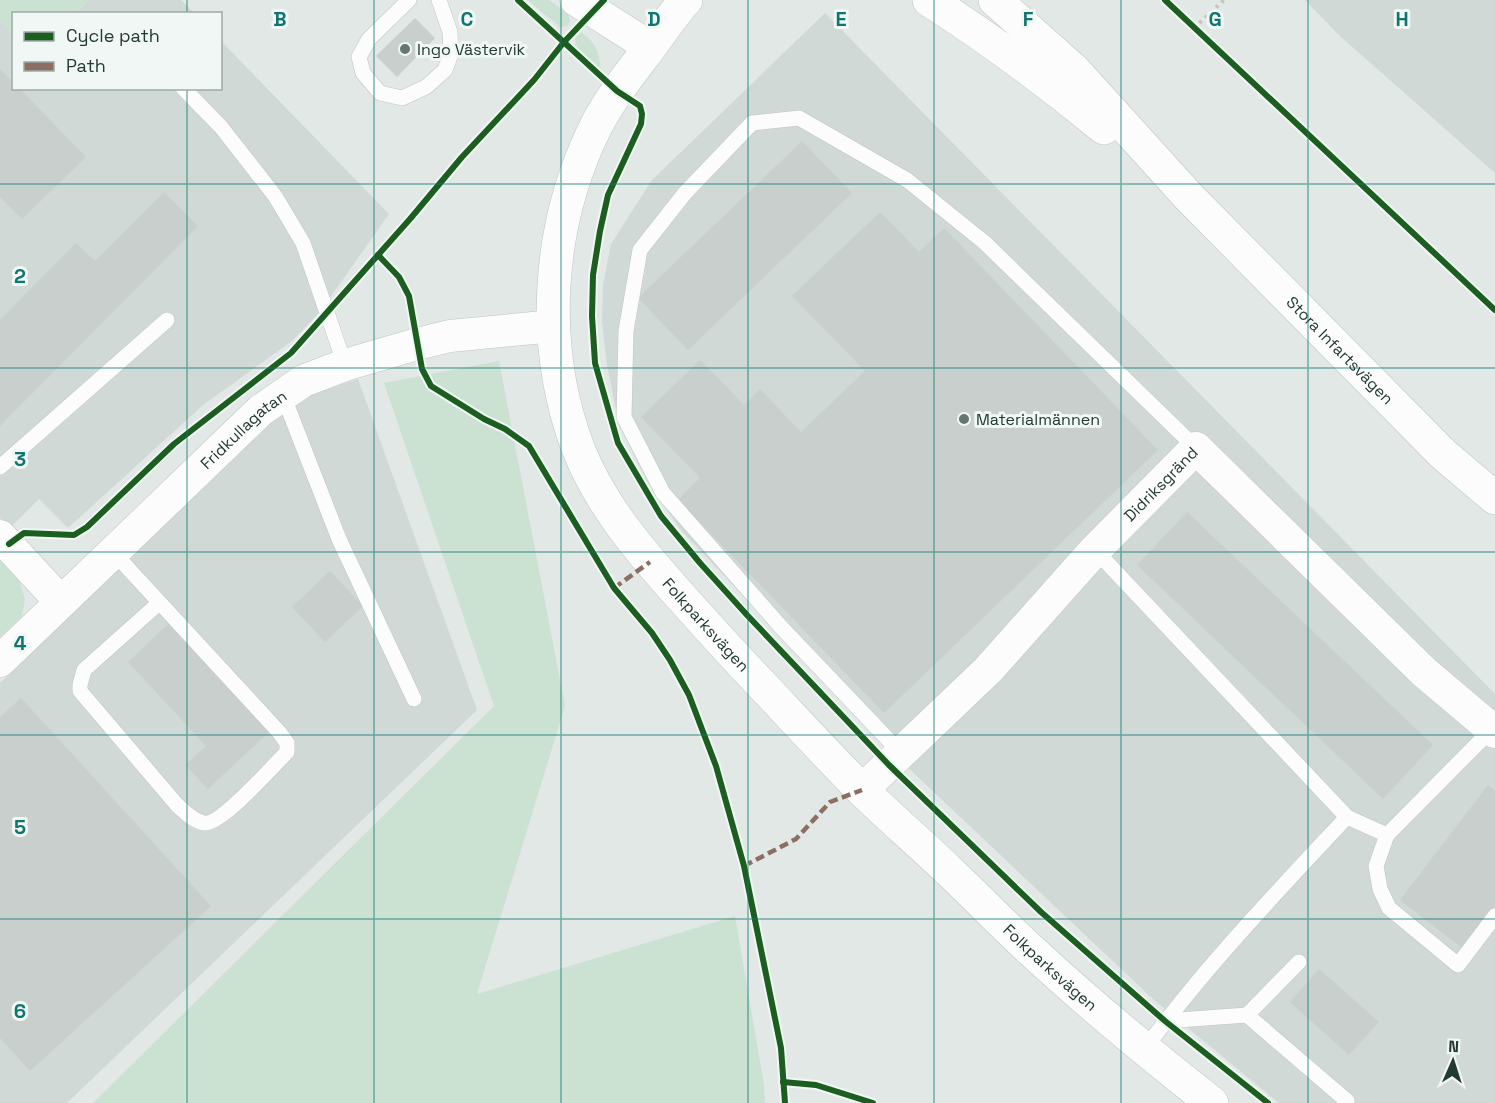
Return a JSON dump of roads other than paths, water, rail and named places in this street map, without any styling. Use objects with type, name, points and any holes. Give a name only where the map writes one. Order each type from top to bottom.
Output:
[{"type":"main road","name":"Stora Infartsvägen","points":[[928,0],[977,30],[1050,83],[1189,197]]},
{"type":"main road","name":"Stora Infartsvägen","points":[[995,0],[1074,70],[1189,197],[1443,454],[1495,498]]},
{"type":"main road","name":"Folkparksvägen","points":[[683,2],[617,91],[597,124],[579,164],[563,218],[555,268],[554,326],[558,375],[567,416],[579,451],[594,483],[621,526],[650,562],[728,649],[862,790],[950,871],[1032,952],[1144,1050],[1212,1103]]},
{"type":"street","points":[[576,0],[650,47]]},
{"type":"street","name":"Fridkullagatan","points":[[0,661],[261,410],[303,381],[345,364],[450,336],[554,326]]},
{"type":"street","name":"Didriksgränd","points":[[862,790],[988,670],[1095,550],[1196,448],[1424,672],[1493,730]]},
{"type":"street","points":[[0,536],[61,602]]},
{"type":"lane","points":[[409,0],[369,39],[359,57],[363,73],[380,93],[402,98],[426,87],[445,70],[451,54],[450,32],[439,0]]},
{"type":"lane","points":[[185,90],[221,127],[268,188],[303,243],[345,364]]},
{"type":"lane","points":[[901,753],[781,627],[663,493],[624,417],[626,331],[640,250],[685,193],[752,123],[799,118],[907,180],[984,242],[1196,448]]},
{"type":"lane","points":[[0,466],[167,320]]},
{"type":"lane","points":[[283,395],[339,539],[414,699]]},
{"type":"lane","points":[[1095,550],[1347,817],[1387,835]]},
{"type":"lane","points":[[112,552],[279,732],[287,743],[287,752],[239,801],[214,822],[205,823],[192,818],[177,805],[80,691],[84,670],[159,603]]},
{"type":"lane","points":[[1493,730],[1387,835],[1376,866],[1380,889],[1389,908],[1458,965],[1495,916]]},
{"type":"lane","points":[[1144,1050],[1165,1021],[1246,925],[1347,817]]},
{"type":"lane","points":[[1165,1021],[1247,1015],[1299,962]]},
{"type":"lane","points":[[1247,1015],[1347,1101]]},
{"type":"place","name":"Ingo Västervik","points":[[405,49]]},
{"type":"place","name":"Materialmännen","points":[[964,419]]}]
